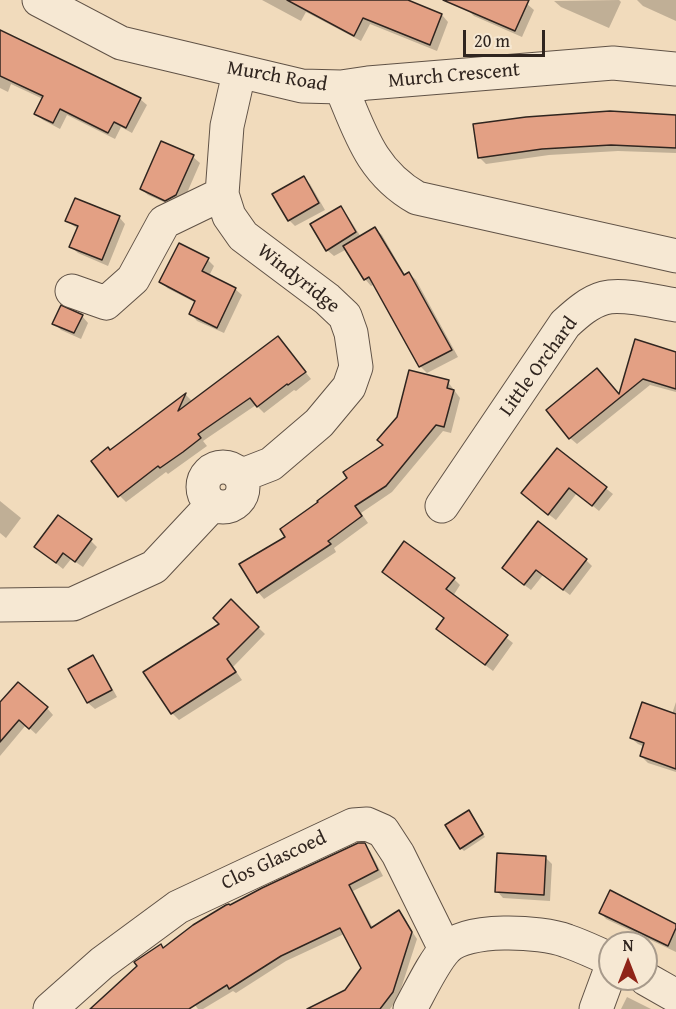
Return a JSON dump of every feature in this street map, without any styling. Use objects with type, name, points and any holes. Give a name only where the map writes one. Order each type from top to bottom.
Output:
[{"type":"street","name":"Murch Road","points":[[39,0],[121,43],[239,73],[302,86],[341,87],[368,151],[399,186],[417,198],[676,256]]},
{"type":"street","name":"Murch Crescent","points":[[341,87],[613,63],[676,69]]},
{"type":"street","name":"Windyridge","points":[[0,604],[73,604],[154,567],[212,505],[228,508],[235,504],[241,498],[244,483],[240,476],[271,464],[319,423],[348,387],[356,367],[353,341],[345,316],[327,299],[243,236],[229,216],[222,194],[228,126],[239,73]]},
{"type":"street","points":[[72,291],[106,303],[133,279],[164,222],[222,194]]},
{"type":"street","name":"Little Orchard","points":[[442,506],[565,324],[577,313],[604,298],[616,296],[676,305]]},
{"type":"street","name":"Clos Glascoed","points":[[62,1005],[102,963],[178,907],[353,825],[376,827],[383,831],[398,854],[445,949]]},
{"type":"street","points":[[410,1009],[445,949],[458,939],[483,934],[519,933],[565,940],[598,954]]},
{"type":"street","points":[[658,986],[676,996]]},
{"type":"street","points":[[596,1009],[603,991]]},
{"type":"building","points":[[287,0],[408,0],[442,14],[430,45],[363,18],[354,36]]},
{"type":"building","points":[[443,0],[529,0],[515,31]]},
{"type":"building","points":[[0,30],[141,98],[126,128],[114,122],[108,133],[60,109],[53,123],[34,114],[43,96],[0,76]]},
{"type":"building","points":[[610,111],[676,115],[676,148],[611,145],[542,149],[478,158],[473,124],[526,117]]},
{"type":"building","points":[[161,141],[194,155],[176,195],[165,201],[140,189]]},
{"type":"building","points":[[304,176],[319,203],[288,221],[272,194]]},
{"type":"building","points":[[75,198],[120,216],[102,260],[69,247],[78,226],[65,221]]},
{"type":"building","points":[[341,206],[356,232],[326,251],[310,224]]},
{"type":"building","points":[[375,227],[404,275],[409,272],[452,350],[419,367],[369,277],[364,280],[343,246]]},
{"type":"building","points":[[179,243],[209,258],[202,271],[236,288],[217,328],[189,314],[195,301],[159,282]]},
{"type":"building","points":[[61,305],[83,315],[74,333],[52,324]]},
{"type":"building","points":[[278,336],[306,372],[257,407],[250,398],[198,434],[201,438],[183,452],[160,468],[158,466],[118,497],[91,461],[108,447],[110,450],[186,393],[178,411]]},
{"type":"building","points":[[635,339],[676,352],[676,389],[643,379],[569,439],[546,410],[597,368],[619,394]]},
{"type":"building","points":[[409,370],[449,380],[447,388],[454,390],[444,427],[436,425],[386,486],[355,506],[362,516],[328,541],[331,544],[257,593],[239,564],[285,537],[280,529],[347,478],[343,472],[383,445],[377,440],[397,417]]},
{"type":"building","points":[[557,448],[607,487],[592,506],[569,488],[548,515],[521,493]]},
{"type":"building","points":[[58,515],[92,539],[75,562],[63,553],[56,563],[34,547]]},
{"type":"building","points":[[538,521],[587,559],[563,590],[536,570],[524,585],[502,568]]},
{"type":"building","points":[[404,541],[455,578],[446,589],[508,635],[485,665],[436,629],[444,618],[382,572]]},
{"type":"building","points":[[231,599],[259,627],[227,659],[236,672],[171,714],[143,672],[219,624],[213,618]]},
{"type":"building","points":[[93,655],[112,690],[87,703],[68,669]]},
{"type":"building","points":[[18,682],[48,707],[29,729],[19,720],[0,742],[0,702]]},
{"type":"building","points":[[642,702],[676,714],[676,769],[640,756],[644,743],[630,738]]},
{"type":"building","points":[[469,810],[483,834],[460,849],[445,825]]},
{"type":"building","points":[[358,843],[365,843],[378,870],[349,885],[371,928],[399,910],[412,932],[393,992],[380,1009],[307,1009],[345,990],[361,968],[340,928],[281,956],[229,989],[227,985],[189,1009],[90,1009],[137,966],[134,962],[161,944],[163,948],[193,925],[226,905]]},
{"type":"building","points":[[497,853],[546,856],[544,895],[495,892]]},
{"type":"building","points":[[610,890],[676,924],[676,928],[668,946],[658,941],[658,931],[637,931],[599,913]]}]
